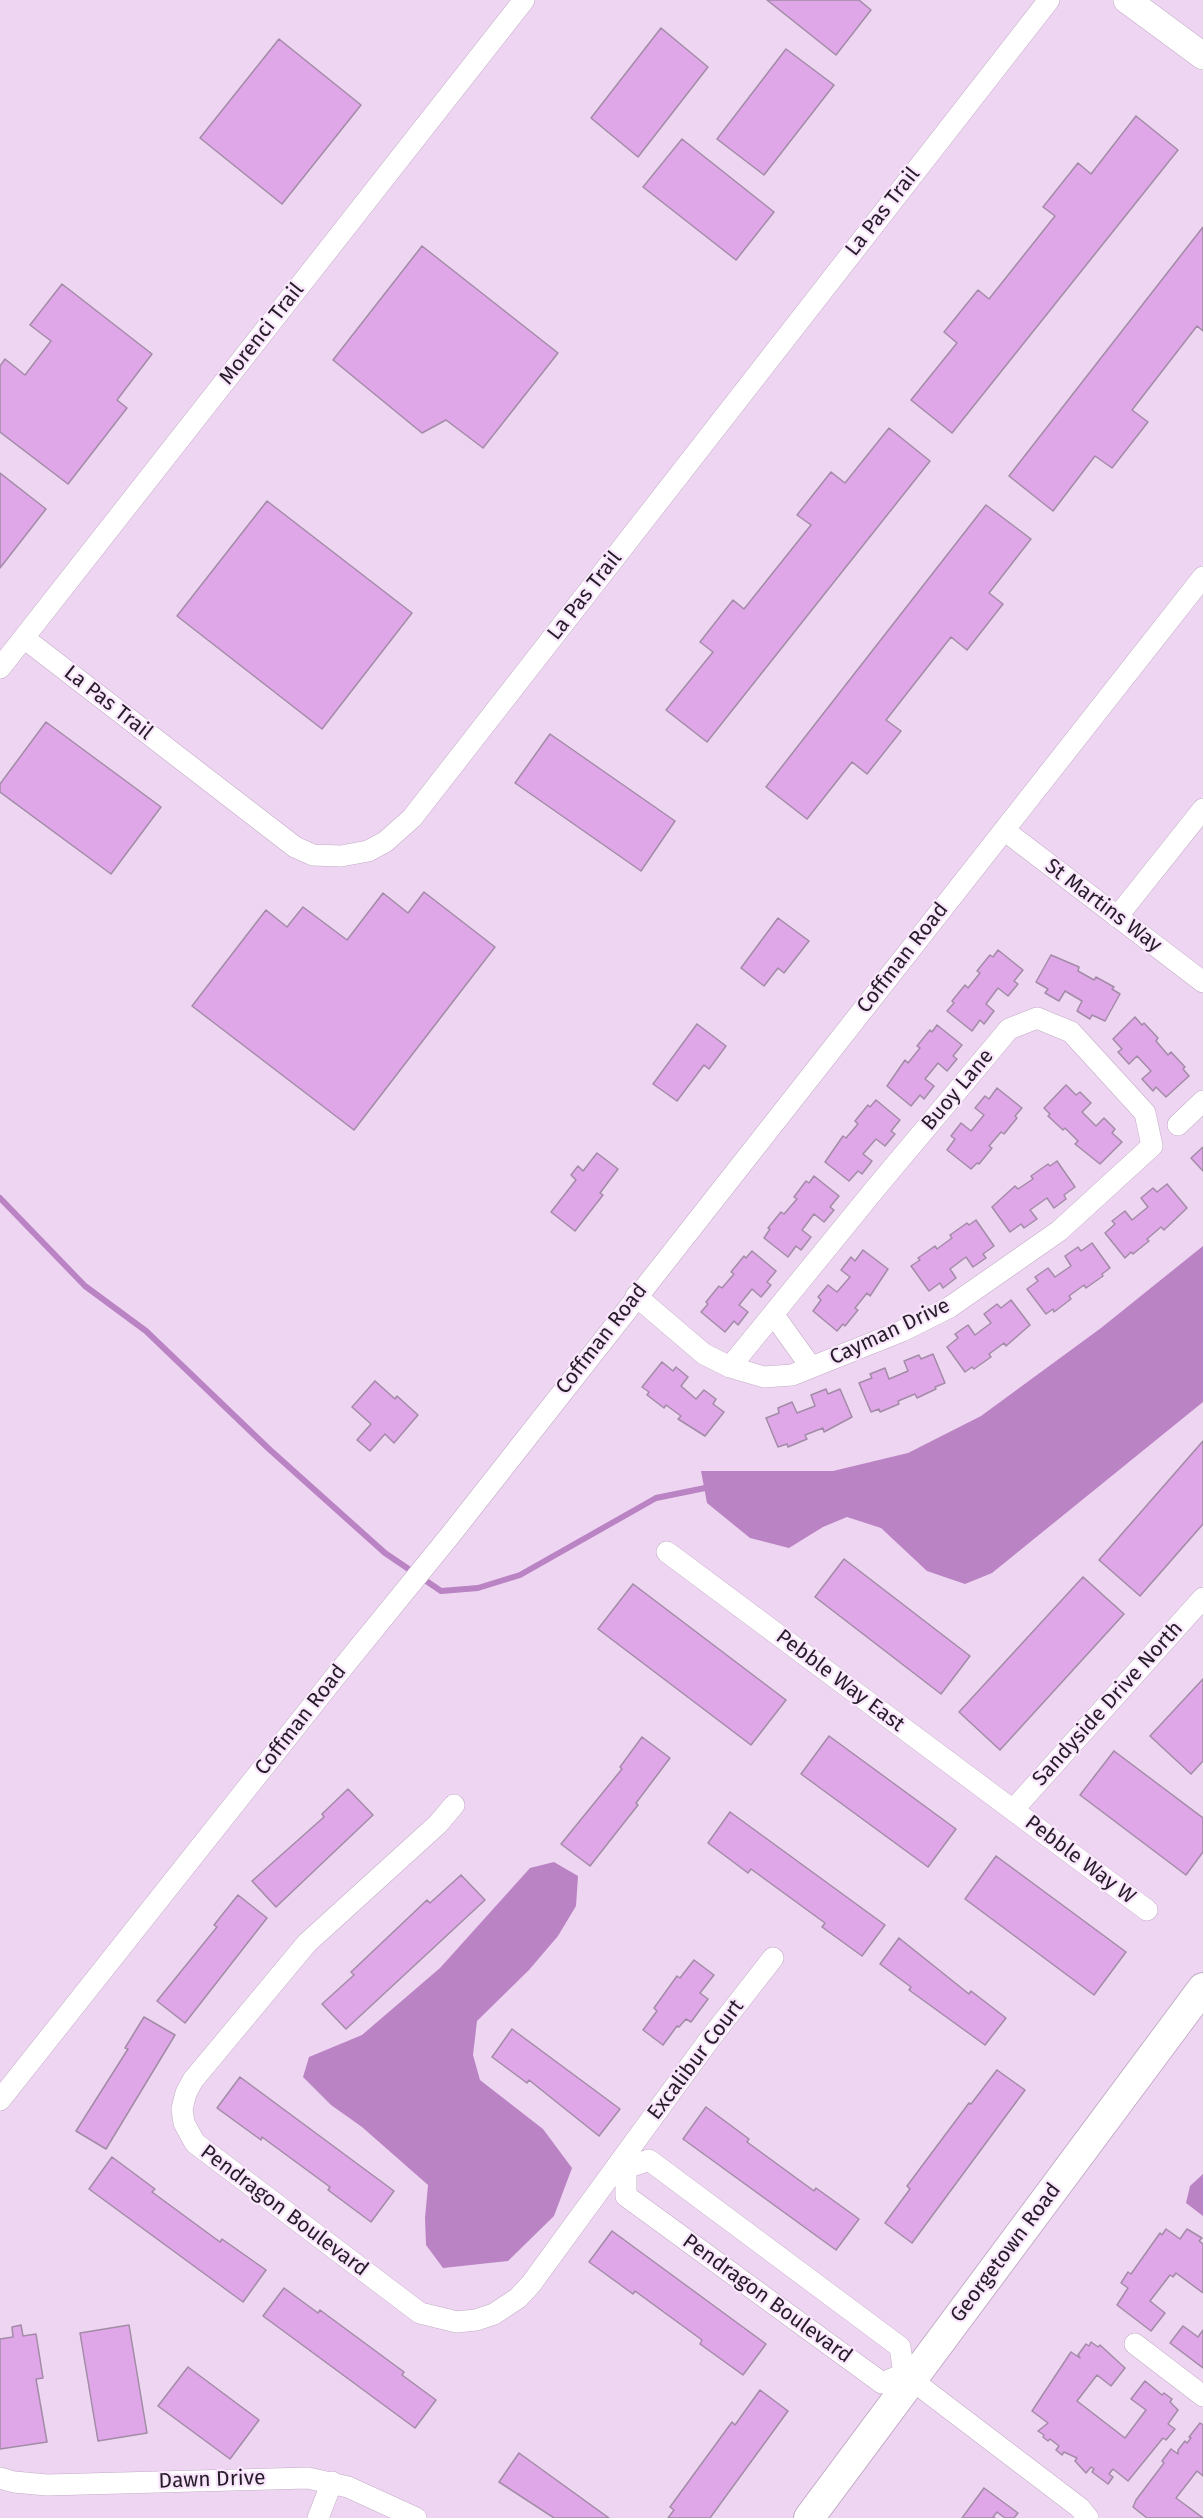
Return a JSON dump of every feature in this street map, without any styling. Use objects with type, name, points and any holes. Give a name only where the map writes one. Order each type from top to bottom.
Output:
[{"type":"main road","name":"Georgetown Road","points":[[808,2518],[908,2376],[1203,1988]]},
{"type":"street","name":"Morenci Trail","points":[[0,668],[524,0]]},
{"type":"street","name":"La Pas Trail","points":[[24,638],[295,847],[313,855],[341,856],[368,851],[385,842],[400,831],[419,810],[1049,0]]},
{"type":"street","points":[[1127,0],[1203,56]]},
{"type":"street","name":"Coffman Road","points":[[0,2100],[452,1533],[636,1296],[1203,578]]},
{"type":"street","points":[[1117,917],[1203,809]]},
{"type":"street","name":"St Martins Way","points":[[1004,830],[1203,982]]},
{"type":"street","name":"Buoy Lane","points":[[730,1367],[1009,1029],[1037,1018],[1071,1032],[1145,1113],[1152,1146]]},
{"type":"street","points":[[1178,1125],[1203,1101]]},
{"type":"street","name":"Cayman Drive","points":[[636,1296],[704,1354],[730,1367],[764,1377],[792,1375],[902,1331],[950,1306],[1059,1231],[1152,1146]]},
{"type":"street","points":[[773,1314],[811,1367]]},
{"type":"street","name":"Pebble Way East","points":[[667,1552],[1013,1810]]},
{"type":"street","name":"Sandyside Drive North","points":[[1013,1810],[1203,1598]]},
{"type":"street","name":"Pendragon Boulevard","points":[[454,1805],[438,1824],[307,1942],[189,2086],[182,2109],[184,2123],[195,2143],[201,2148],[412,2309],[429,2316],[457,2322],[485,2318],[518,2298],[623,2165],[649,2160],[900,2347],[908,2376],[882,2383],[626,2196],[623,2165]]},
{"type":"street","name":"Pebble Way W","points":[[1013,1810],[1147,1910]]},
{"type":"street","name":"Excalibur Court","points":[[623,2165],[709,2040],[773,1958]]},
{"type":"street","points":[[1135,2344],[1203,2396]]},
{"type":"street","points":[[908,2376],[1080,2508],[1088,2518]]},
{"type":"street","name":"Dawn Drive","points":[[0,2478],[14,2482],[47,2485],[283,2477],[332,2482],[416,2518]]},
{"type":"street","points":[[318,2518],[332,2482]]},
{"type":"shaded area","points":[[1203,1246],[1203,1402],[992,1573],[965,1584],[927,1571],[881,1528],[847,1517],[823,1527],[789,1548],[750,1538],[707,1503],[701,1471],[833,1471],[908,1453],[981,1416],[1101,1328]]},
{"type":"shaded area","points":[[554,1862],[578,1876],[576,1906],[558,1936],[529,1970],[477,2021],[473,2055],[480,2080],[543,2129],[572,2168],[554,2216],[508,2261],[443,2268],[426,2245],[425,2218],[428,2185],[362,2127],[331,2105],[303,2077],[309,2057],[362,2035],[440,1968],[530,1868]]},
{"type":"shaded area","points":[[1203,2174],[1203,2216],[1186,2203],[1190,2186]]},
{"type":"building","points":[[767,0],[859,0],[871,10],[836,55]]},
{"type":"building","points":[[661,28],[708,67],[638,157],[591,118]]},
{"type":"building","points":[[279,39],[361,105],[282,204],[200,138]]},
{"type":"building","points":[[786,49],[834,85],[764,175],[717,139]]},
{"type":"building","points":[[1136,116],[1178,150],[952,433],[911,400],[957,343],[944,332],[978,290],[989,299],[1055,216],[1043,207],[1078,163],[1091,174]]},
{"type":"building","points":[[682,139],[774,212],[736,260],[643,187]]},
{"type":"building","points":[[1203,227],[1203,331],[1197,326],[1132,410],[1148,422],[1112,468],[1095,456],[1053,511],[1009,476]]},
{"type":"building","points":[[422,246],[558,353],[483,448],[446,420],[422,433],[333,360]]},
{"type":"building","points":[[62,284],[152,354],[117,400],[127,408],[68,484],[0,432],[0,366],[5,359],[25,375],[51,341],[30,325]]},
{"type":"building","points":[[889,428],[930,461],[707,742],[666,710],[713,652],[700,642],[733,600],[744,609],[811,525],[797,515],[831,472],[845,483]]},
{"type":"building","points":[[0,473],[46,509],[0,568]]},
{"type":"building","points":[[267,501],[412,613],[322,729],[177,616]]},
{"type":"building","points":[[986,505],[1031,539],[989,593],[1003,604],[967,650],[951,637],[886,720],[901,731],[867,774],[852,762],[807,819],[766,787]]},
{"type":"building","points":[[46,722],[161,807],[111,874],[0,792],[0,784]]},
{"type":"building","points":[[550,734],[675,821],[641,871],[515,783]]},
{"type":"building","points":[[424,892],[495,947],[354,1130],[192,1006],[266,910],[287,927],[303,907],[347,940],[383,893],[408,913]]},
{"type":"building","points":[[778,918],[809,941],[784,973],[778,968],[764,986],[741,968]]},
{"type":"building","points":[[998,950],[1023,970],[1014,981],[1018,984],[1008,996],[998,988],[986,1004],[994,1011],[984,1024],[980,1020],[972,1031],[947,1011],[965,985],[968,988],[980,973],[977,971],[990,955],[993,957]]},
{"type":"building","points":[[1051,955],[1079,967],[1078,971],[1094,980],[1096,977],[1114,987],[1112,989],[1120,994],[1105,1021],[1092,1015],[1090,1019],[1077,1011],[1082,1001],[1065,991],[1059,1001],[1045,993],[1048,989],[1036,982]]},
{"type":"building","points":[[1135,1017],[1158,1038],[1156,1041],[1168,1055],[1171,1052],[1185,1067],[1183,1069],[1189,1076],[1166,1097],[1156,1087],[1153,1091],[1142,1079],[1151,1071],[1137,1056],[1129,1064],[1118,1052],[1122,1049],[1113,1039]]},
{"type":"building","points":[[697,1024],[726,1046],[709,1069],[704,1065],[677,1101],[653,1084]]},
{"type":"building","points":[[937,1025],[962,1045],[953,1056],[957,1059],[947,1071],[938,1063],[925,1079],[934,1086],[924,1099],[920,1095],[911,1106],[887,1086],[905,1060],[908,1063],[920,1048],[917,1046]]},
{"type":"building","points":[[1066,1085],[1076,1095],[1080,1092],[1091,1103],[1082,1112],[1096,1126],[1104,1118],[1115,1129],[1112,1133],[1122,1142],[1100,1164],[1075,1144],[1078,1141],[1048,1116],[1050,1114],[1044,1108]]},
{"type":"building","points":[[997,1088],[1022,1108],[1004,1134],[1001,1132],[989,1146],[992,1148],[979,1164],[977,1163],[971,1169],[947,1150],[955,1139],[951,1136],[961,1123],[971,1131],[984,1115],[975,1108],[985,1096],[989,1099]]},
{"type":"building","points":[[876,1100],[900,1120],[891,1131],[895,1134],[885,1146],[876,1139],[863,1154],[872,1161],[862,1174],[858,1171],[849,1181],[825,1162],[843,1136],[846,1138],[858,1124],[855,1121],[868,1105],[870,1107]]},
{"type":"building","points":[[1203,1147],[1203,1171],[1191,1158]]},
{"type":"building","points":[[597,1153],[618,1169],[600,1193],[603,1195],[575,1231],[551,1212],[576,1180],[571,1175],[578,1166],[583,1171]]},
{"type":"building","points":[[1057,1161],[1075,1187],[1064,1195],[1066,1199],[1054,1208],[1047,1198],[1030,1210],[1037,1219],[1024,1228],[1021,1224],[1010,1232],[992,1207],[1015,1186],[1018,1189],[1033,1179],[1031,1176],[1048,1164],[1050,1166]]},
{"type":"building","points":[[814,1176],[839,1196],[830,1207],[834,1210],[824,1222],[814,1214],[802,1230],[811,1237],[801,1250],[796,1246],[788,1257],[764,1238],[770,1229],[768,1228],[781,1212],[784,1214],[797,1199],[794,1197],[806,1181],[809,1183]]},
{"type":"building","points":[[1167,1184],[1187,1208],[1164,1230],[1161,1227],[1147,1239],[1149,1241],[1125,1258],[1105,1233],[1115,1224],[1112,1221],[1125,1211],[1132,1220],[1148,1207],[1141,1198],[1153,1188],[1157,1192]]},
{"type":"building","points":[[976,1220],[994,1246],[983,1254],[986,1258],[973,1267],[966,1257],[950,1269],[956,1278],[943,1288],[940,1283],[929,1291],[911,1266],[935,1246],[937,1249],[952,1238],[950,1235],[967,1223],[969,1225]]},
{"type":"building","points":[[1092,1243],[1110,1268],[1086,1288],[1084,1285],[1069,1296],[1071,1299],[1054,1312],[1053,1309],[1046,1314],[1027,1289],[1038,1281],[1035,1277],[1048,1268],[1055,1277],[1071,1266],[1065,1256],[1078,1247],[1081,1251]]},
{"type":"building","points":[[863,1250],[888,1269],[870,1296],[867,1293],[855,1308],[858,1310],[845,1326],[843,1324],[837,1331],[813,1311],[821,1300],[818,1297],[828,1285],[837,1292],[850,1277],[841,1270],[851,1257],[855,1261]]},
{"type":"building","points":[[752,1251],[776,1271],[767,1282],[771,1285],[761,1297],[752,1289],[739,1305],[748,1312],[738,1325],[734,1321],[725,1332],[701,1312],[719,1286],[722,1288],[734,1274],[731,1272],[744,1256],[746,1258]]},
{"type":"building","points":[[1011,1300],[1030,1325],[1006,1346],[1004,1343],[989,1354],[991,1357],[974,1369],[972,1367],[965,1372],[947,1347],[958,1338],[955,1334],[968,1325],[975,1335],[991,1323],[984,1314],[997,1304],[1001,1308]]},
{"type":"building","points":[[933,1354],[945,1383],[917,1398],[915,1394],[880,1412],[879,1409],[871,1412],[859,1383],[872,1378],[870,1374],[885,1368],[889,1379],[908,1371],[904,1361],[919,1355],[921,1359]]},
{"type":"building","points":[[662,1362],[673,1371],[676,1367],[688,1377],[681,1386],[696,1399],[704,1390],[716,1399],[713,1404],[724,1412],[705,1436],[678,1419],[681,1416],[666,1405],[664,1408],[647,1395],[649,1392],[642,1387]]},
{"type":"building","points":[[375,1381],[395,1399],[397,1396],[418,1415],[394,1443],[385,1434],[370,1451],[357,1440],[371,1424],[352,1407]]},
{"type":"building","points":[[826,1389],[828,1394],[840,1389],[852,1417],[824,1432],[823,1428],[805,1435],[807,1439],[788,1447],[787,1444],[778,1447],[766,1418],[779,1413],[778,1408],[792,1402],[797,1413],[815,1406],[811,1395]]},
{"type":"building","points":[[1203,1441],[1203,1524],[1140,1596],[1099,1560]]},
{"type":"building","points":[[844,1559],[970,1656],[941,1694],[815,1597]]},
{"type":"building","points":[[1083,1577],[1124,1614],[1000,1750],[959,1712]]},
{"type":"building","points":[[633,1584],[786,1700],[751,1745],[598,1629]]},
{"type":"building","points":[[1203,1679],[1203,1761],[1191,1774],[1150,1736]]},
{"type":"building","points":[[829,1736],[956,1829],[928,1867],[801,1774]]},
{"type":"building","points":[[642,1737],[670,1758],[636,1803],[638,1805],[590,1866],[561,1844],[622,1769],[620,1767]]},
{"type":"building","points":[[1114,1751],[1203,1818],[1203,1852],[1186,1875],[1080,1795]]},
{"type":"building","points":[[348,1789],[373,1815],[276,1907],[252,1881],[324,1817],[322,1814]]},
{"type":"building","points":[[730,1812],[885,1925],[862,1956],[822,1927],[825,1923],[751,1869],[748,1873],[708,1843]]},
{"type":"building","points":[[996,1856],[1126,1952],[1094,1995],[965,1899]]},
{"type":"building","points":[[461,1875],[485,1900],[346,2029],[322,2004],[354,1975],[351,1972],[427,1900],[430,1903]]},
{"type":"building","points":[[238,1895],[267,1918],[185,2023],[157,2001],[217,1927],[214,1925]]},
{"type":"building","points":[[899,1938],[969,1994],[971,1991],[1006,2018],[985,2045],[909,1990],[911,1987],[880,1964]]},
{"type":"building","points":[[694,1960],[714,1975],[700,1993],[708,1999],[691,2022],[686,2019],[679,2027],[677,2026],[663,2045],[643,2030],[657,2011],[654,2008],[677,1976],[680,1978]]},
{"type":"building","points":[[144,2017],[175,2035],[106,2149],[76,2131],[128,2049],[125,2048]]},
{"type":"building","points":[[512,2029],[620,2109],[599,2136],[529,2080],[527,2083],[492,2057]]},
{"type":"building","points":[[997,2070],[1025,2090],[912,2243],[885,2223],[910,2189],[907,2186],[969,2103],[971,2104]]},
{"type":"building","points":[[240,2077],[394,2191],[371,2222],[328,2190],[330,2187],[262,2137],[261,2140],[217,2108]]},
{"type":"building","points":[[706,2107],[749,2139],[747,2142],[814,2191],[816,2188],[859,2219],[836,2250],[683,2139]]},
{"type":"building","points":[[112,2157],[155,2189],[152,2192],[220,2242],[222,2239],[266,2270],[243,2302],[89,2189]]},
{"type":"building","points":[[1166,2229],[1180,2239],[1187,2229],[1202,2238],[1199,2241],[1203,2244],[1203,2293],[1176,2273],[1173,2277],[1170,2275],[1150,2301],[1165,2313],[1151,2331],[1117,2305],[1128,2288],[1121,2283],[1128,2272],[1131,2274],[1160,2233],[1162,2235]]},
{"type":"building","points":[[612,2231],[766,2344],[743,2375],[700,2344],[702,2340],[635,2291],[633,2294],[589,2262]]},
{"type":"building","points":[[284,2288],[318,2313],[320,2310],[404,2372],[402,2375],[436,2400],[415,2428],[263,2316]]},
{"type":"building","points":[[21,2325],[23,2336],[36,2334],[43,2378],[36,2379],[47,2442],[0,2449],[0,2339],[13,2337],[12,2327]]},
{"type":"building","points":[[129,2325],[147,2433],[98,2441],[80,2333]]},
{"type":"building","points":[[1183,2326],[1198,2337],[1203,2330],[1203,2368],[1170,2343]]},
{"type":"building","points":[[1091,2342],[1098,2347],[1100,2345],[1125,2368],[1111,2386],[1097,2375],[1077,2401],[1125,2438],[1146,2410],[1131,2399],[1145,2381],[1162,2395],[1164,2393],[1172,2399],[1170,2402],[1178,2410],[1168,2424],[1175,2429],[1166,2440],[1163,2438],[1128,2481],[1113,2469],[1109,2474],[1113,2477],[1108,2484],[1092,2472],[1094,2469],[1091,2467],[1086,2473],[1075,2461],[1077,2458],[1064,2452],[1062,2455],[1056,2450],[1059,2446],[1043,2437],[1044,2435],[1038,2431],[1048,2423],[1032,2411],[1071,2352],[1080,2358],[1078,2355],[1086,2344],[1089,2346]]},
{"type":"building","points":[[188,2367],[259,2420],[230,2459],[158,2406]]},
{"type":"building","points":[[760,2390],[788,2411],[710,2518],[668,2518],[674,2510],[670,2507],[732,2422],[735,2425]]},
{"type":"building","points":[[1200,2423],[1203,2425],[1203,2476],[1197,2471],[1176,2498],[1203,2518],[1147,2518],[1133,2507],[1136,2500],[1164,2463],[1162,2461],[1171,2449],[1178,2454],[1178,2450],[1185,2441],[1187,2443]]},
{"type":"building","points":[[519,2453],[609,2518],[554,2518],[499,2482]]},
{"type":"building","points":[[984,2488],[1018,2513],[1014,2518],[1005,2518],[997,2512],[993,2517],[995,2518],[962,2518]]},
{"type":"waterway","points":[[0,1198],[85,1286],[146,1331],[269,1449],[385,1553],[441,1591],[478,1588],[520,1575],[656,1498],[710,1487]]}]
